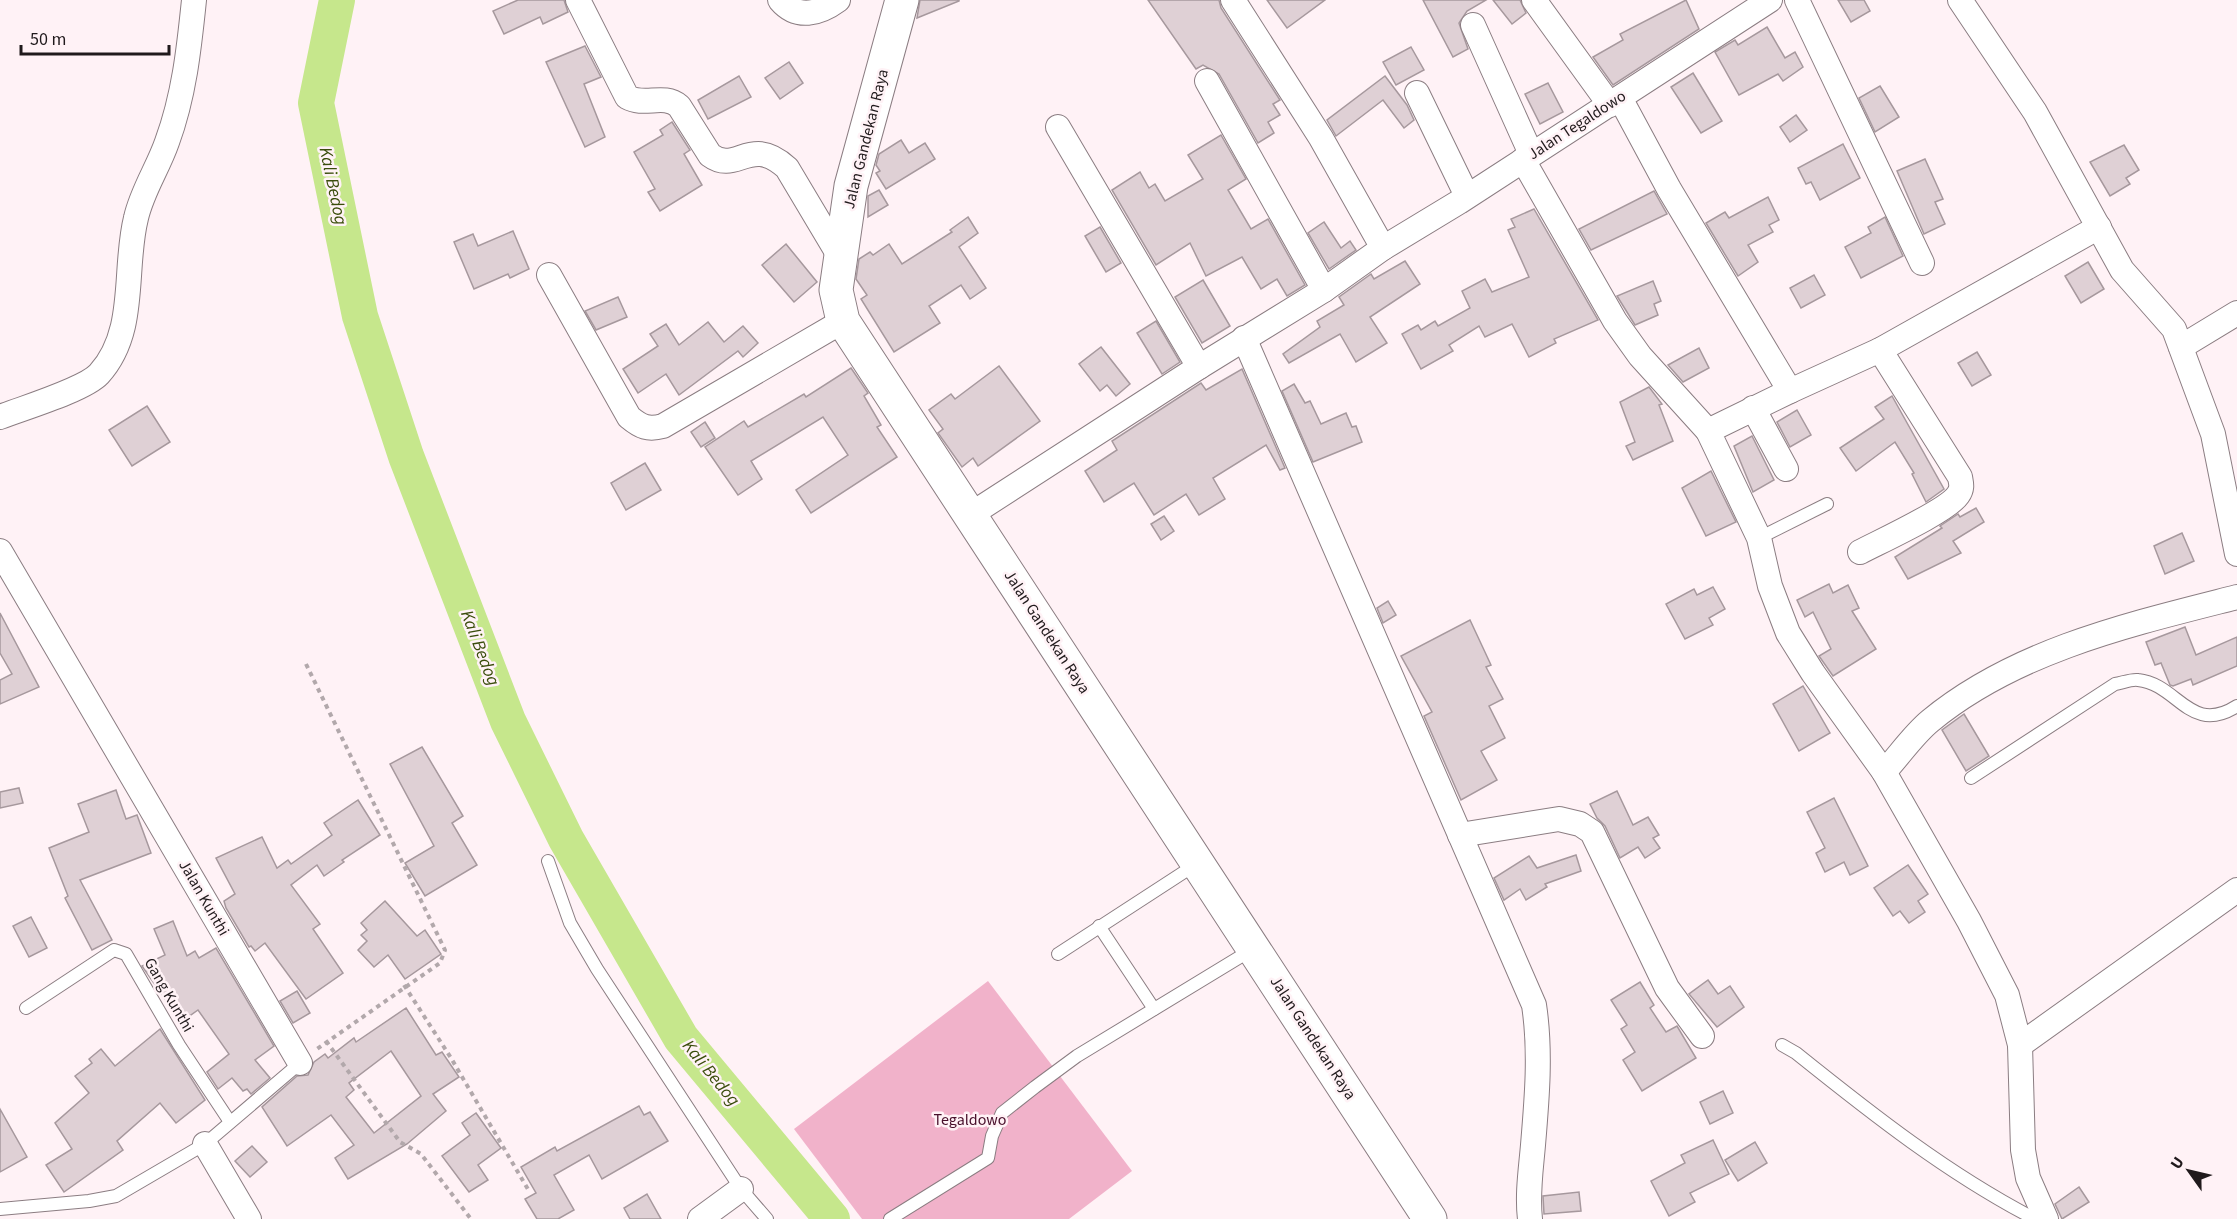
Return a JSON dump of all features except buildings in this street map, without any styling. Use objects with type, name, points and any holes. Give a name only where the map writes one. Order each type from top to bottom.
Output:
[{"type":"street","points":[[0,417],[79,387],[98,376],[123,334],[135,220],[142,196],[166,144],[179,106],[187,69],[194,0]]},
{"type":"street","points":[[578,0],[627,97],[640,102],[665,98],[673,101],[679,106],[710,155],[716,160],[725,162],[751,153],[763,153],[776,157],[787,168],[840,257]]},
{"type":"street","points":[[780,0],[786,7],[801,13],[813,13],[825,9],[838,0]]},
{"type":"street","name":"Jalan Gandekan Raya","points":[[902,0],[851,186],[836,290],[843,321],[1430,1219]]},
{"type":"street","points":[[1233,0],[1321,138],[1383,248]]},
{"type":"street","points":[[1534,0],[1615,102],[1790,391]]},
{"type":"street","name":"Jalan Tegaldowo","points":[[970,515],[1244,338],[1324,290],[1383,248],[1615,102],[1770,0]]},
{"type":"street","points":[[1797,0],[1922,263]]},
{"type":"street","points":[[1960,0],[2035,112],[2121,270],[2174,328],[2213,434],[2237,554]]},
{"type":"street","points":[[1473,25],[1527,157],[1615,321],[1640,356],[1708,430],[1759,538],[1770,586],[1788,633],[1884,772],[1969,921],[2007,995],[2020,1045],[2023,1150],[2028,1178],[2046,1219]]},
{"type":"street","points":[[1207,81],[1324,290]]},
{"type":"street","points":[[1416,93],[1467,196]]},
{"type":"street","points":[[1058,127],[1199,367]]},
{"type":"street","points":[[1708,430],[1880,350],[2098,227]]},
{"type":"street","points":[[549,275],[629,417],[640,426],[650,430],[663,426],[843,321]]},
{"type":"street","points":[[2181,347],[2237,313]]},
{"type":"street","points":[[1244,338],[1534,1005],[1538,1032],[1537,1087],[1528,1202],[1530,1219]]},
{"type":"street","points":[[1860,552],[1944,506],[1958,496],[1962,488],[1960,477],[1880,350]]},
{"type":"street","points":[[1753,408],[1786,469]]},
{"type":"street","name":"Jalan Kunthi","points":[[0,551],[300,1063]]},
{"type":"street","points":[[1884,772],[1928,722],[1966,696],[2012,671],[2060,648],[2156,617],[2237,597]]},
{"type":"street","points":[[1460,835],[1559,819],[1580,824],[1592,832],[1666,988],[1701,1036]]},
{"type":"street","points":[[2020,1045],[2237,890]]},
{"type":"street","points":[[205,1144],[249,1219]]},
{"type":"street","points":[[700,1219],[741,1189]]},
{"type":"lane","points":[[1759,538],[1827,504]]},
{"type":"lane","points":[[1971,778],[2115,684],[2136,679],[2154,683],[2195,713],[2210,716],[2224,715],[2237,706]]},
{"type":"lane","points":[[548,861],[570,923],[597,969],[741,1189],[767,1219]]},
{"type":"lane","points":[[1058,954],[1198,863]]},
{"type":"lane","points":[[1099,926],[1154,1009]]},
{"type":"lane","points":[[890,1219],[988,1158],[992,1136],[1002,1113],[1077,1056],[1254,948]]},
{"type":"lane","name":"Gang Kunthi","points":[[26,1008],[114,950],[121,951],[126,954],[179,1045],[230,1122]]},
{"type":"lane","points":[[1782,1046],[1796,1053],[1911,1143],[2000,1201],[2035,1219]]},
{"type":"lane","points":[[0,1209],[89,1201],[116,1196],[205,1144],[300,1063]]},
{"type":"path","points":[[300,1063],[326,1041],[404,985],[440,963],[446,950],[306,664]]},
{"type":"path","points":[[404,985],[451,1058],[529,1191]]},
{"type":"path","points":[[326,1041],[400,1142],[421,1154],[471,1219]]},
{"type":"green space","name":"Tegaldowo","points":[[988,981],[1132,1171],[1069,1219],[862,1219],[794,1129]]},
{"type":"waterway","name":"Kali Bedog","points":[[337,0],[316,103],[360,316],[406,456],[508,721],[566,839],[681,1038],[832,1219]]}]
